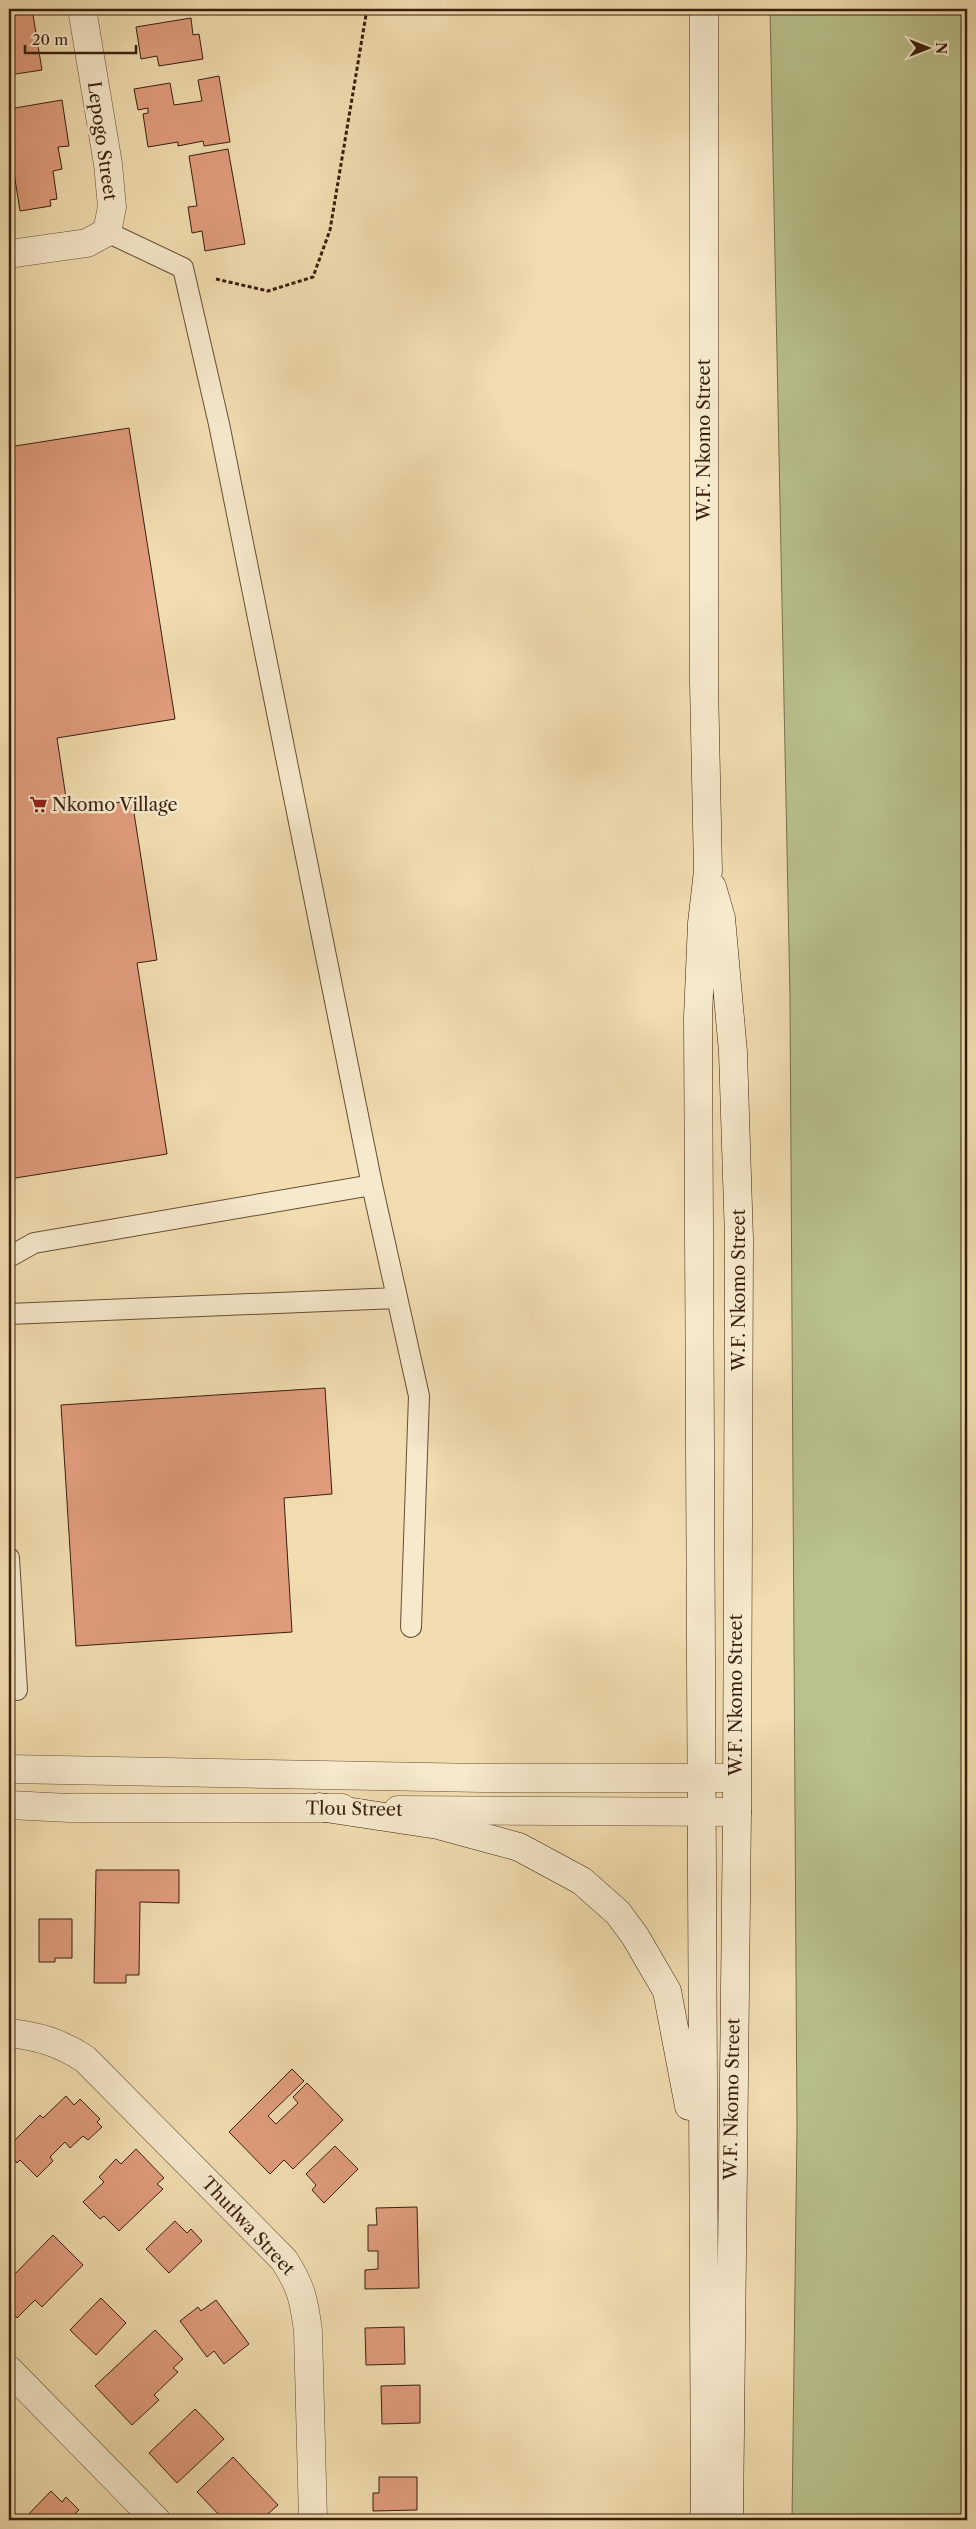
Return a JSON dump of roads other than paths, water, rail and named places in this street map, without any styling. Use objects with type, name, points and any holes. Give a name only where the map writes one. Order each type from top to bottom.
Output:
[{"type":"main road","name":"Lepogo Street","points":[[82,9],[108,164],[112,207],[107,232]]},
{"type":"main road","name":"W.F. Nkomo Street","points":[[704,9],[704,682],[708,871],[702,923],[698,1017],[700,1813],[705,2520]]},
{"type":"main road","points":[[9,254],[87,243],[107,232]]},
{"type":"main road","name":"W.F. Nkomo Street","points":[[708,871],[721,918],[733,1052],[740,1316],[735,1778],[737,1812],[729,2520]]},
{"type":"main road","name":"Tlou Street","points":[[9,1768],[462,1778],[735,1778]]},
{"type":"main road","name":"Tlou Street","points":[[9,1805],[69,1808],[319,1808],[485,1812],[737,1812]]},
{"type":"main road","points":[[319,1808],[438,1825],[519,1847],[582,1881],[618,1913],[635,1936],[667,1991],[702,2176]]},
{"type":"main road","name":"Thutlwa Street","points":[[9,2033],[40,2037],[58,2043],[85,2059],[284,2260],[297,2280],[304,2302],[308,2331],[313,2520]]},
{"type":"main road","points":[[9,2370],[156,2520]]},
{"type":"lane","points":[[107,232],[183,268],[219,424],[372,1185],[419,1396],[411,1627]]},
{"type":"lane","points":[[9,1257],[34,1243],[372,1185]]},
{"type":"lane","points":[[9,1314],[397,1298]]},
{"type":"lane","points":[[9,1558],[16,1690]]},
{"type":"place","name":"Nkomo Village","points":[[38,805]]}]
